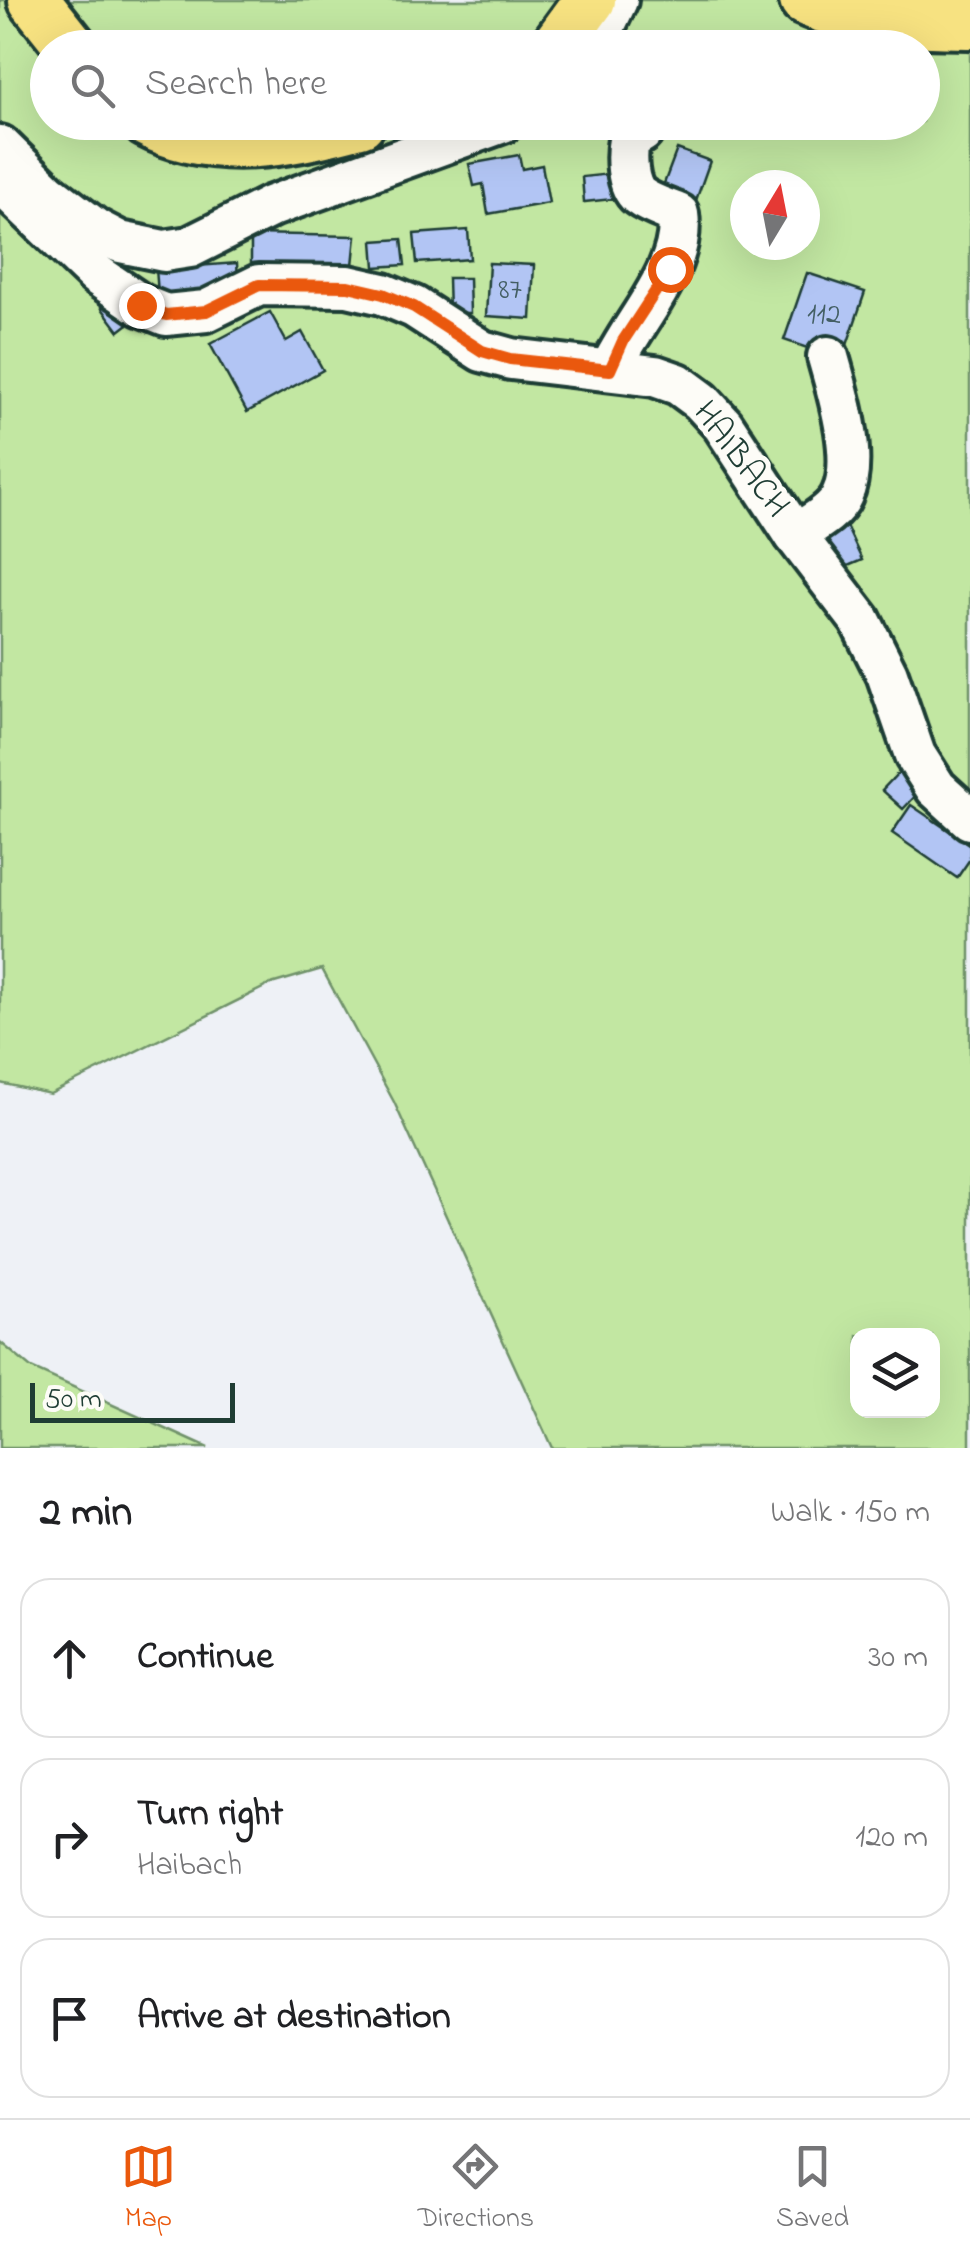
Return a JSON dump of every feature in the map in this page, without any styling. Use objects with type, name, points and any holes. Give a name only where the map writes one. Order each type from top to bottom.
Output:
[{"type":"main road","points":[[34,0],[58,30]]},
{"type":"main road","points":[[569,30],[590,0]]},
{"type":"main road","points":[[806,0],[866,16],[970,23]]},
{"type":"main road","points":[[215,140],[282,140]]},
{"type":"street","points":[[602,30],[616,0]]},
{"type":"street","points":[[0,146],[48,193],[95,229],[120,242],[164,251],[190,247],[272,206],[454,140]]},
{"type":"street","points":[[610,370],[623,341],[670,269],[681,234],[678,214],[640,197],[632,187],[626,152],[629,140]]},
{"type":"street","name":"HAIBACH","points":[[0,182],[97,275],[141,305],[166,315],[206,311],[259,285],[348,286],[414,307],[482,351],[510,359],[655,376],[678,384],[702,401],[723,426],[795,535],[860,620],[876,648],[915,755],[936,788],[970,819]]},
{"type":"street","points":[[795,535],[828,513],[842,497],[847,478],[840,400],[828,356]]},
{"type":"green space","points":[[0,0],[970,0],[970,1448],[552,1448],[394,1102],[322,969],[271,984],[50,1094],[0,1083]]},
{"type":"green space","points":[[0,1342],[31,1368],[208,1448],[0,1448]]},
{"type":"building","points":[[677,149],[710,161],[693,209],[659,197]]},
{"type":"building","points":[[519,155],[522,169],[542,165],[549,203],[488,214],[483,184],[474,186],[469,164]]},
{"type":"building","points":[[610,174],[613,199],[584,202],[582,177]]},
{"type":"building","points":[[468,230],[470,259],[417,263],[414,234]]},
{"type":"building","points":[[251,234],[356,236],[352,275],[251,282]]},
{"type":"building","points":[[402,239],[405,265],[375,267],[373,241]]},
{"type":"building","points":[[237,263],[238,280],[222,280],[223,292],[159,305],[156,269]]},
{"type":"building","points":[[489,263],[534,265],[531,319],[486,316]]},
{"type":"building","points":[[807,273],[865,292],[842,360],[784,340]]},
{"type":"building","points":[[448,278],[469,278],[470,313],[449,313]]},
{"type":"building","points":[[114,297],[132,321],[119,331],[101,307]]},
{"type":"building","points":[[270,312],[286,341],[302,332],[323,370],[247,412],[210,344]]},
{"type":"building","points":[[841,515],[862,560],[836,571],[816,527]]},
{"type":"building","points":[[900,771],[921,790],[903,809],[882,790]]},
{"type":"building","points":[[911,805],[970,845],[970,859],[957,878],[892,833]]},
{"type":"route","points":[[141,305],[166,315],[206,311],[259,285],[348,286],[414,307],[482,351],[510,359],[610,370],[623,341],[670,269]]}]
